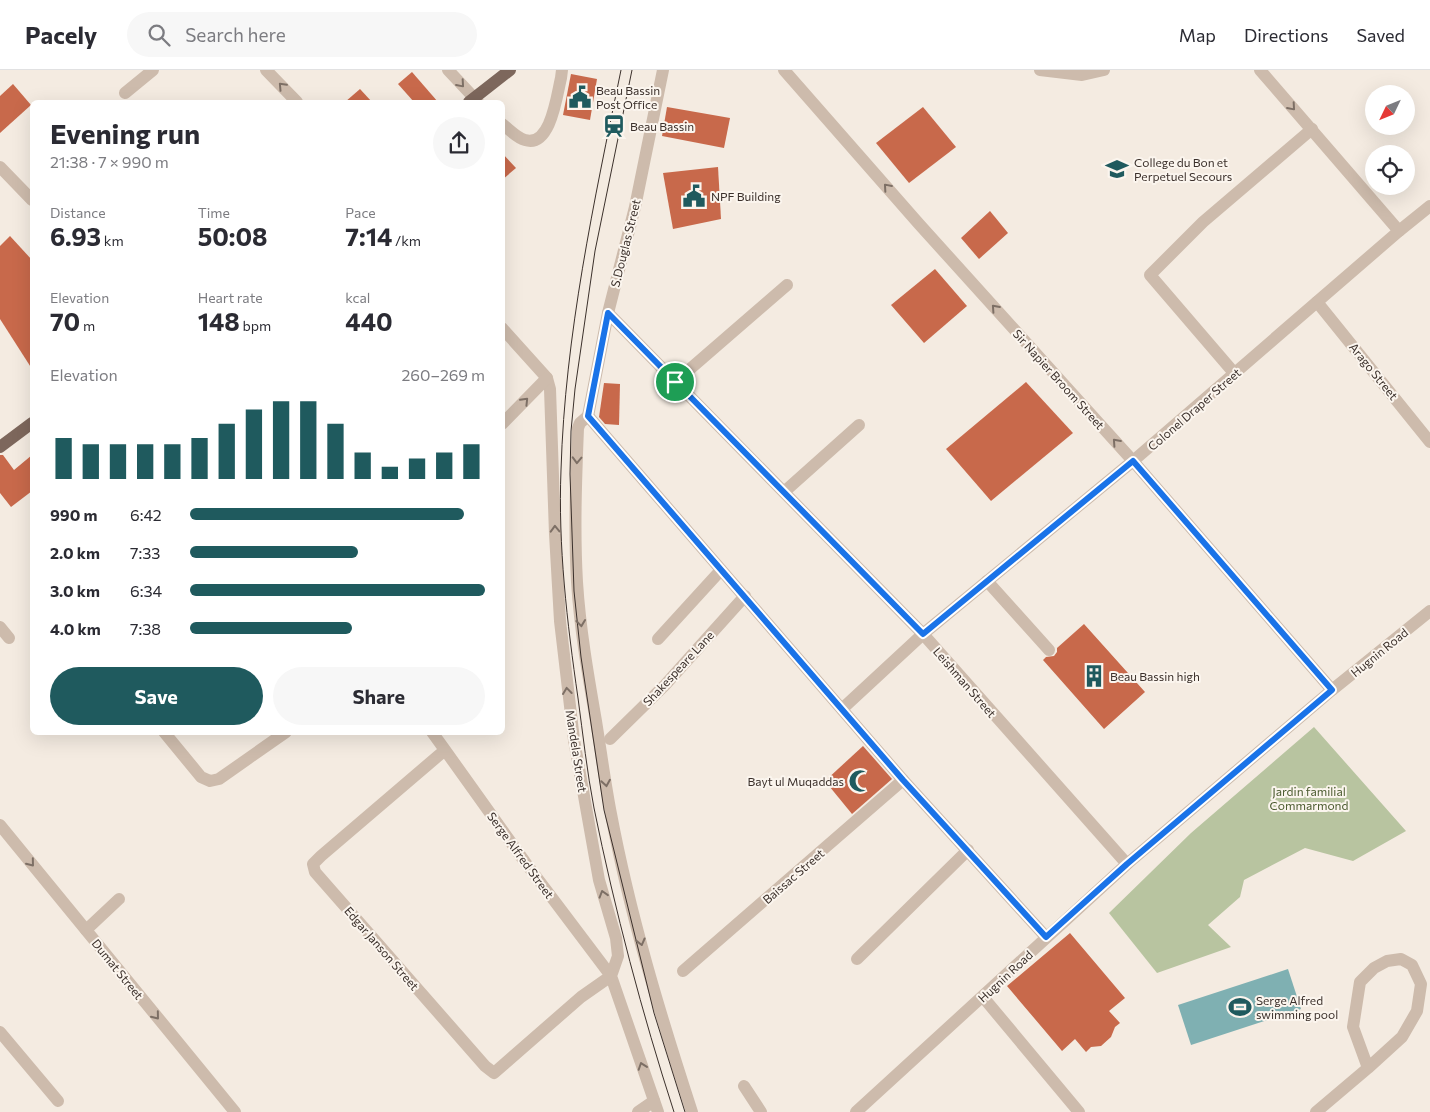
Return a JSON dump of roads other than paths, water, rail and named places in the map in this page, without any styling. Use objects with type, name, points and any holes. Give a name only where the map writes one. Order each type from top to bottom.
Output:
[{"type":"main road","points":[[475,100],[510,70]]},
{"type":"main road","points":[[0,448],[30,426]]},
{"type":"street","points":[[125,93],[152,70]]},
{"type":"street","points":[[266,70],[295,100]]},
{"type":"street","points":[[448,70],[473,100]]},
{"type":"street","points":[[505,126],[525,140],[534,140],[544,134],[549,125],[562,70]]},
{"type":"street","name":"S.Douglas Street","points":[[663,70],[635,207],[608,313],[588,416],[580,423],[578,428],[576,489],[578,583],[581,625],[610,813],[665,1030],[692,1112]]},
{"type":"street","name":"Sir Napier Broom Street","points":[[784,70],[918,224],[1133,461],[1332,690]]},
{"type":"street","points":[[1040,70],[1082,75],[1104,70]]},
{"type":"street","points":[[1260,70],[1399,230]]},
{"type":"street","points":[[1235,374],[1150,275],[1203,222],[1312,129]]},
{"type":"street","points":[[0,167],[30,198]]},
{"type":"street","name":"Colonel Draper Street","points":[[842,709],[923,634],[1133,461],[1399,230],[1430,206]]},
{"type":"street","points":[[675,382],[787,285]]},
{"type":"street","name":"Arago Street","points":[[1317,302],[1430,442]]},
{"type":"street","name":"Leishman Street","points":[[608,313],[923,634],[1127,864]]},
{"type":"street","points":[[505,331],[547,378],[505,421]]},
{"type":"street","name":"Mandela Street","points":[[547,378],[551,400],[555,534],[562,640],[574,740],[599,880],[616,938],[618,956],[611,976]]},
{"type":"street","points":[[588,416],[903,780],[1046,937]]},
{"type":"street","points":[[784,492],[859,425]]},
{"type":"street","points":[[658,639],[721,570]]},
{"type":"street","points":[[987,581],[1049,650]]},
{"type":"street","name":"Shakespeare Lane","points":[[610,739],[665,685],[745,596]]},
{"type":"street","name":"Hugnin Road","points":[[856,1112],[1127,864],[1332,690],[1430,611]]},
{"type":"street","points":[[0,627],[9,638]]},
{"type":"street","points":[[166,735],[201,777],[210,781],[219,779],[282,735]]},
{"type":"street","name":"Serge Alfred Street","points":[[434,735],[525,862],[611,976]]},
{"type":"street","name":"Edgar Janson Street","points":[[445,750],[321,856],[313,864],[315,872],[485,1066],[494,1073],[580,997],[611,976]]},
{"type":"street","name":"Baissac Street","points":[[683,972],[903,780]]},
{"type":"street","name":"Dumat Street","points":[[0,825],[234,1112]]},
{"type":"street","points":[[857,959],[968,850]]},
{"type":"street","points":[[86,930],[119,899]]},
{"type":"street","points":[[1318,1111],[1368,1068],[1402,1036],[1417,1010],[1421,984],[1412,965],[1401,959],[1387,961],[1374,968],[1360,982],[1353,1027],[1368,1068]]},
{"type":"street","points":[[611,976],[656,1107],[638,1112]]},
{"type":"street","points":[[983,997],[1079,1112]]},
{"type":"street","points":[[0,1032],[58,1101]]},
{"type":"street","points":[[744,1086],[761,1112]]},
{"type":"water","name":"Serge Alfred swimming pool","points":[[1288,969],[1301,1009],[1191,1045],[1178,1005]]},
{"type":"tram line","points":[[621,70],[582,269],[568,369],[560,498],[562,556],[570,641],[594,808],[630,962],[674,1112]]},
{"type":"tram line","points":[[632,70],[595,251],[575,389],[571,431],[570,474],[574,591],[581,657],[604,810],[654,1013],[685,1112]]},
{"type":"place","name":"Beau Bassin Post Office","points":[[580,97]]},
{"type":"place","name":"Beau Bassin","points":[[614,126]]},
{"type":"place","name":"College du Bon et Perpetuel Secours","points":[[1117,169]]},
{"type":"place","name":"NPF Building","points":[[694,196]]},
{"type":"place","name":"Beau Bassin high","points":[[1094,676]]},
{"type":"place","name":"Bayt ul Muqaddas","points":[[860,781]]},
{"type":"place","name":"Serge Alfred swimming pool","points":[[1240,1007]]},
{"type":"park label","name":"Jardin familial Commarmond","points":[[1309,798]]}]
